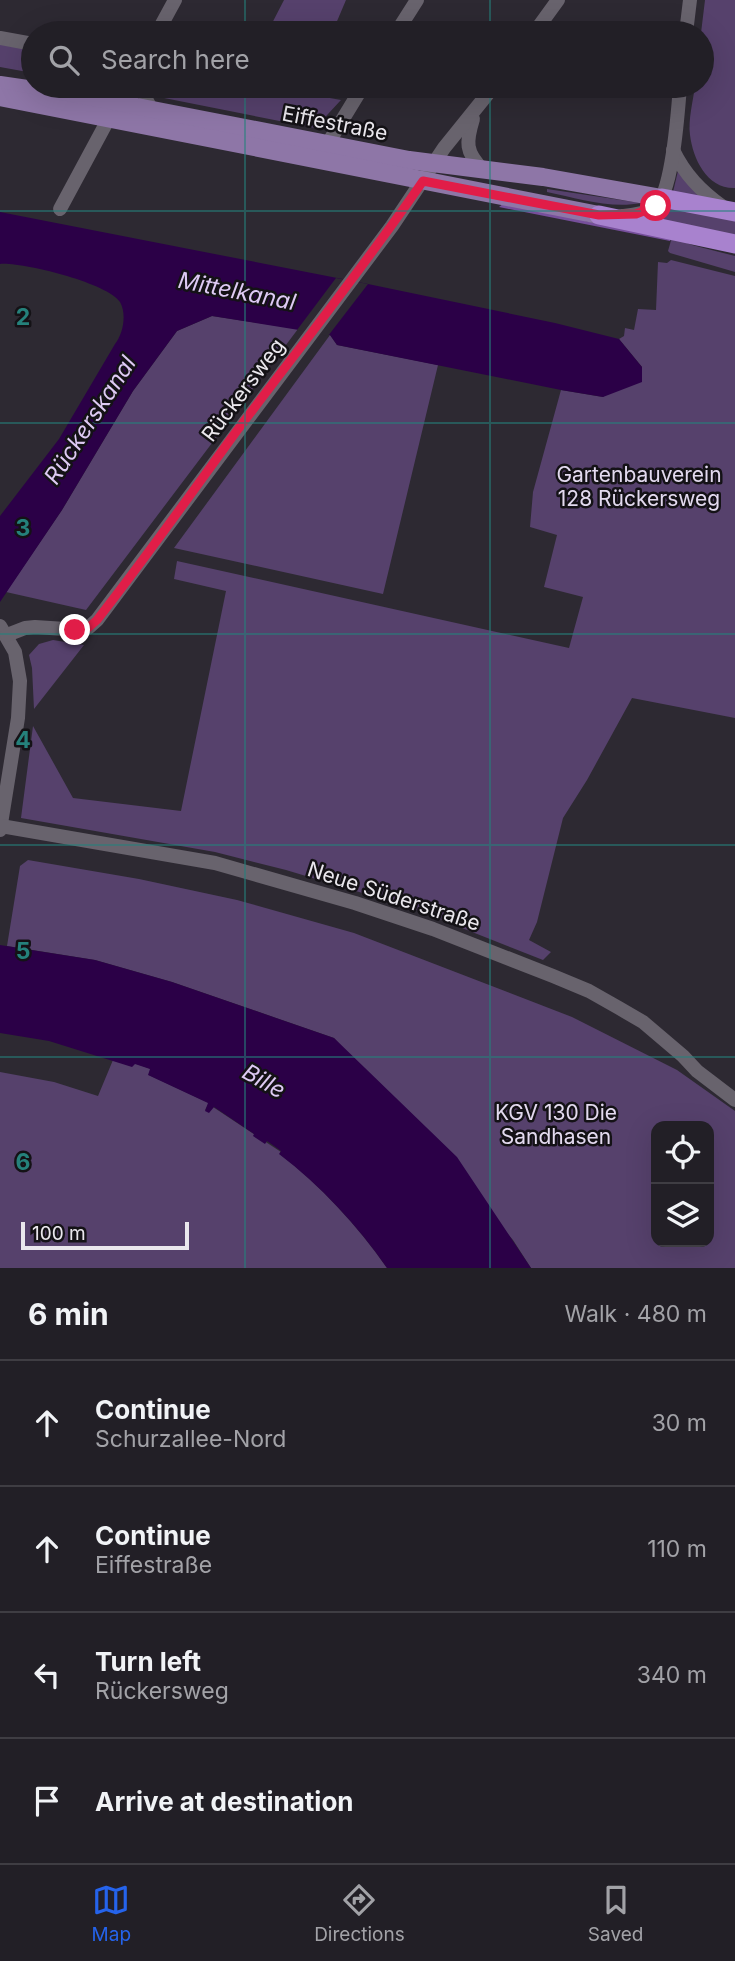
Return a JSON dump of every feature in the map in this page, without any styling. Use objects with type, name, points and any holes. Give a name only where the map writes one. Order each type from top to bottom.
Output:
[{"type":"highway","points":[[662,198],[731,211]]},
{"type":"highway","points":[[599,215],[735,244]]},
{"type":"main road","name":"Eiffestraße","points":[[0,85],[21,88]]},
{"type":"main road","name":"Eiffestraße","points":[[0,97],[599,215]]},
{"type":"main road","name":"Eiffestraße","points":[[89,98],[434,165],[543,177],[662,198]]},
{"type":"street","points":[[164,21],[175,0]]},
{"type":"street","points":[[404,21],[417,0]]},
{"type":"street","points":[[543,21],[558,0]]},
{"type":"street","points":[[687,21],[690,0]]},
{"type":"street","points":[[0,38],[21,42]]},
{"type":"street","points":[[146,98],[150,110],[172,131]]},
{"type":"street","points":[[327,145],[356,98]]},
{"type":"street","name":"Rückersweg","points":[[3,630],[35,627],[81,630],[97,620],[352,281],[444,148],[485,98]]},
{"type":"street","points":[[599,215],[636,214],[654,208],[662,198],[673,150],[679,98]]},
{"type":"street","name":"Rückersweg","points":[[477,108],[467,143],[473,160],[483,170]]},
{"type":"street","points":[[60,209],[109,118]]},
{"type":"street","points":[[673,150],[682,168],[704,194],[731,211]]},
{"type":"street","points":[[0,828],[20,699],[18,662],[3,630]]},
{"type":"street","name":"Neue Süderstraße","points":[[0,828],[215,863],[355,903],[433,929],[589,991],[643,1022],[697,1071],[735,1100]]},
{"type":"green space","points":[[284,0],[346,0],[337,21],[273,21]]},
{"type":"green space","points":[[705,0],[735,0],[735,188],[717,184],[703,171],[694,154],[690,135],[693,98],[714,98],[714,21],[702,21]]},
{"type":"green space","points":[[0,44],[21,48],[21,71],[0,67]]},
{"type":"green space","points":[[164,98],[341,100],[315,128]]},
{"type":"green space","points":[[678,171],[701,197],[673,192]]},
{"type":"green space","points":[[547,189],[641,203],[617,205],[594,202],[547,192]]},
{"type":"green space","points":[[663,205],[735,220],[735,236],[647,218]]},
{"type":"green space","points":[[672,237],[735,256],[735,272],[670,253],[668,251]]},
{"type":"green space","name":"Gartenbauverein 128 Rückersweg","points":[[671,260],[735,276],[735,718],[632,698],[563,818],[537,922],[529,940],[551,952],[543,960],[409,907],[286,870],[215,852],[21,818],[33,726],[73,798],[181,811],[226,591],[174,579],[177,561],[569,648],[583,597],[544,587],[557,535],[530,527],[533,492],[561,390],[603,397],[642,367],[619,339],[624,336],[625,328],[634,330],[638,309],[656,310],[658,262],[667,263]]},
{"type":"green space","points":[[212,316],[298,329],[86,610],[6,592],[62,510],[133,391],[177,331]]},
{"type":"green space","points":[[330,335],[337,345],[438,365],[383,594],[174,548]]},
{"type":"green space","points":[[53,640],[84,645],[34,709],[29,655],[39,644]]},
{"type":"green space","name":"KGV 130 Die Sandhasen","points":[[28,860],[139,879],[237,900],[354,933],[572,1017],[677,1070],[735,1111],[735,1268],[531,1268],[513,1240],[334,1038],[172,982],[95,960],[7,946],[20,866]]},
{"type":"green space","points":[[113,1060],[151,1069],[149,1075],[209,1103],[205,1110],[213,1107],[281,1152],[280,1154],[338,1207],[387,1268],[0,1268],[0,1072],[54,1082],[98,1096]]},
{"type":"shaded area","points":[[504,203],[672,237],[670,241],[499,207]]},
{"type":"water","points":[[0,212],[368,284],[619,339],[642,367],[642,382],[603,397],[337,345],[330,335],[212,316],[177,331],[133,391],[62,510],[0,602],[0,516],[59,439],[118,340],[124,318],[120,302],[99,288],[45,270],[0,264]]},
{"type":"water","name":"Bille","points":[[0,945],[95,960],[172,982],[334,1038],[457,1157],[531,1268],[387,1268],[337,1207],[279,1154],[281,1151],[267,1141],[265,1144],[214,1107],[209,1113],[205,1111],[208,1103],[148,1075],[150,1069],[135,1064],[132,1067],[49,1041],[0,1033]]},
{"type":"pier","points":[[336,278],[368,284],[328,336],[297,330]]},
{"type":"route","points":[[75,630],[88,628],[97,620],[154,547],[423,181],[599,215],[636,214],[656,206]]},
{"type":"water label","name":"Mittelkanal","points":[[237,291]]},
{"type":"water label","name":"Rückerskanal","points":[[90,420]]}]
